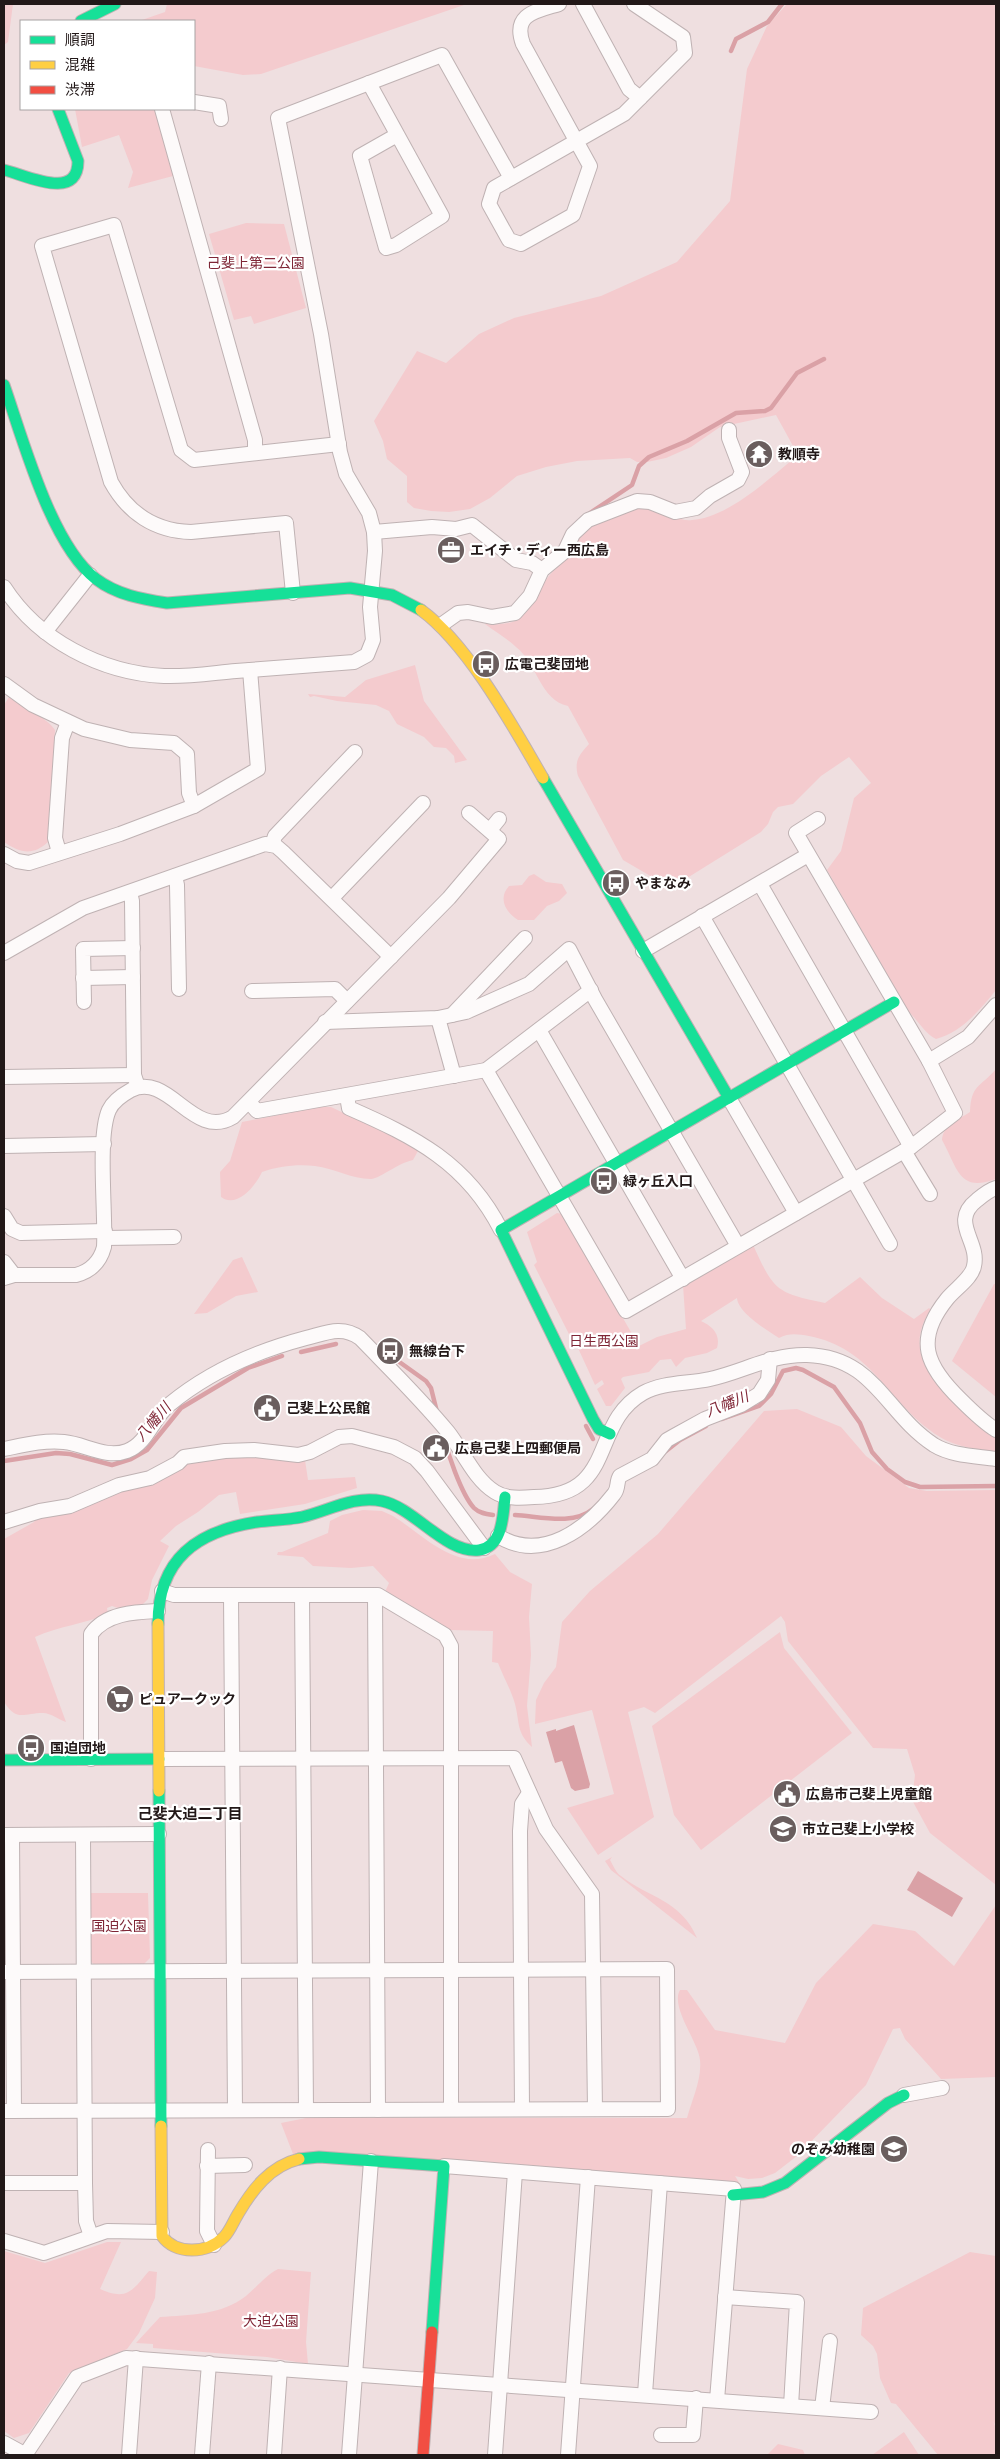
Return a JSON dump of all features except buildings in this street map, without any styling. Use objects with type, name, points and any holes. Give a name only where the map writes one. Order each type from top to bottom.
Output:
[{"type":"street","points":[[83,20],[115,4]]},
{"type":"street","points":[[559,4],[536,12],[522,20],[519,27],[520,36],[576,141],[590,166],[573,215],[521,244],[509,240],[489,204],[494,188],[511,178],[576,141],[624,114],[685,53],[683,37],[634,4]]},
{"type":"street","points":[[583,4],[629,89],[640,98]]},
{"type":"street","points":[[4,587],[27,616],[59,643],[101,663],[134,672],[167,676],[354,662],[363,658],[370,650],[373,640],[370,606],[375,551],[374,532],[369,514],[344,467],[338,444],[321,334],[278,118],[442,55],[511,178]]},
{"type":"street","points":[[369,83],[442,216],[396,245],[386,248],[360,156],[397,135]]},
{"type":"street","points":[[195,102],[219,106],[221,119]]},
{"type":"street","points":[[4,170],[54,184],[64,184],[73,179],[78,168],[78,160],[58,110]]},
{"type":"street","points":[[162,110],[255,440],[255,453]]},
{"type":"street","points":[[292,593],[286,523],[176,532],[157,526],[139,516],[118,495],[110,482],[42,246],[114,225],[181,450],[194,460],[338,444]]},
{"type":"street","points":[[4,385],[55,529],[72,556],[90,575],[120,592],[157,602],[177,602],[350,588],[372,590],[407,600],[441,625],[496,700],[520,738],[796,1213]]},
{"type":"street","points":[[441,625],[458,613],[468,612],[492,617],[515,613],[530,596],[542,570],[565,551],[573,534],[583,524],[606,511],[637,500],[650,502],[675,512],[696,508],[710,496],[738,480],[741,476],[741,468],[729,438],[729,430]]},
{"type":"street","points":[[374,532],[432,527],[456,529],[472,525],[516,560],[532,563],[542,570]]},
{"type":"street","points":[[45,632],[90,575]]},
{"type":"street","points":[[4,854],[17,861],[29,863],[120,834],[194,806],[258,769],[250,670]]},
{"type":"street","points":[[4,684],[33,705],[94,732],[124,739],[174,743],[187,754],[190,792],[194,806]]},
{"type":"street","points":[[59,852],[55,838],[57,802],[62,738],[68,722]]},
{"type":"street","points":[[272,845],[274,836],[354,752]]},
{"type":"street","points":[[332,898],[423,803]]},
{"type":"street","points":[[4,1077],[136,1081],[156,1089],[202,1120],[212,1122],[228,1120],[249,1102],[486,857],[499,840],[469,813]]},
{"type":"street","points":[[486,1070],[626,1311],[908,1149],[955,1113],[929,1061],[796,833],[818,819]]},
{"type":"street","points":[[490,830],[499,820]]},
{"type":"street","points":[[4,953],[84,908],[265,844],[272,845],[283,852],[391,957]]},
{"type":"street","points":[[643,951],[808,855]]},
{"type":"street","points":[[175,876],[177,885],[179,989]]},
{"type":"street","points":[[760,884],[845,1031],[930,1194]]},
{"type":"street","points":[[4,1262],[9,1277],[76,1275],[85,1273],[102,1255],[105,1235],[105,1123],[110,1108],[136,1081],[132,901],[130,892]]},
{"type":"street","points":[[702,916],[890,1244]]},
{"type":"street","points":[[445,1017],[525,938]]},
{"type":"street","points":[[84,1002],[83,949],[133,948]]},
{"type":"street","points":[[325,1022],[445,1017],[529,984],[569,949],[738,1246]]},
{"type":"street","points":[[83,978],[133,977]]},
{"type":"street","points":[[252,991],[335,989],[347,1001]]},
{"type":"street","points":[[249,1102],[257,1111],[486,1070],[591,990]]},
{"type":"street","points":[[501,1230],[894,1002]]},
{"type":"street","points":[[929,1061],[968,1037],[996,1005]]},
{"type":"street","points":[[445,1017],[454,1076]]},
{"type":"street","points":[[539,1030],[682,1279]]},
{"type":"street","points":[[347,1096],[349,1108],[414,1140],[447,1160],[481,1196],[501,1230],[593,1419],[600,1429],[610,1434]]},
{"type":"street","points":[[4,1146],[104,1144]]},
{"type":"street","points":[[996,1188],[988,1192],[966,1210],[965,1219],[974,1254],[974,1269],[947,1299],[931,1322],[927,1338],[932,1364],[946,1386],[996,1430]]},
{"type":"street","points":[[4,1216],[12,1229],[21,1233],[174,1237]]},
{"type":"street","points":[[4,1449],[53,1441],[72,1443],[112,1454],[128,1450],[142,1441],[168,1405],[232,1364],[248,1356],[286,1343],[334,1330],[353,1333],[360,1338],[446,1430],[483,1482],[505,1497],[544,1497],[576,1488],[591,1474],[622,1412],[643,1393],[668,1385],[709,1379],[770,1359],[805,1355],[826,1356],[846,1362],[862,1373],[918,1432],[935,1445],[951,1453],[996,1459]]},
{"type":"street","points":[[498,1536],[518,1545],[543,1544],[562,1540],[589,1519],[617,1486],[620,1476],[626,1471],[652,1459],[667,1440],[705,1418],[741,1405],[759,1394],[768,1380],[770,1359]]},
{"type":"street","points":[[4,1522],[40,1511],[70,1506],[119,1485],[150,1478],[178,1463],[184,1457],[225,1451],[254,1450],[298,1455],[310,1452],[339,1438],[352,1436],[394,1447],[415,1458],[428,1471],[484,1548]]},
{"type":"street","points":[[505,1497],[498,1536],[494,1542],[484,1548],[470,1550],[457,1546],[406,1511],[388,1502],[360,1500],[301,1517],[236,1526],[201,1538],[180,1554],[173,1563],[162,1590],[158,1611],[162,2232],[164,2241],[173,2248],[200,2249],[214,2245],[225,2236],[254,2186],[276,2168],[287,2162],[310,2157],[734,2188],[717,2400]]},
{"type":"street","points":[[162,1590],[174,1595],[375,1595],[445,1635],[451,1646],[451,2109]]},
{"type":"street","points":[[231,1595],[235,2110]]},
{"type":"street","points":[[302,1595],[306,2110]]},
{"type":"street","points":[[375,1595],[378,2110]]},
{"type":"street","points":[[91,1759],[91,1634],[97,1626],[126,1613],[158,1611]]},
{"type":"street","points":[[4,1760],[376,1757],[514,1758],[546,1829],[592,1894],[595,2109]]},
{"type":"street","points":[[522,2109],[520,1831],[522,1804],[529,1793]]},
{"type":"street","points":[[8,1972],[522,1968],[667,1969],[668,2108],[9,2111],[8,1972],[8,1835],[159,1834]]},
{"type":"street","points":[[83,1835],[85,2183],[86,2221],[91,2236]]},
{"type":"street","points":[[733,2195],[747,2196],[764,2192],[785,2183],[888,2103],[904,2095],[942,2088]]},
{"type":"street","points":[[208,2150],[207,2231],[214,2245]]},
{"type":"street","points":[[349,2455],[371,2161]]},
{"type":"street","points":[[208,2166],[245,2165]]},
{"type":"street","points":[[423,2455],[444,2166]]},
{"type":"street","points":[[495,2455],[515,2172]]},
{"type":"street","points":[[568,2455],[588,2177]]},
{"type":"street","points":[[4,2183],[85,2183]]},
{"type":"street","points":[[645,2394],[660,2183]]},
{"type":"street","points":[[4,2241],[44,2253],[106,2231],[162,2232]]},
{"type":"street","points":[[725,2297],[798,2302],[790,2406]]},
{"type":"street","points":[[822,2408],[830,2341]]},
{"type":"street","points":[[4,2443],[26,2455],[77,2377],[126,2358],[645,2394],[871,2412]]},
{"type":"street","points":[[129,2455],[136,2358]]},
{"type":"street","points":[[202,2455],[209,2363]]},
{"type":"street","points":[[274,2455],[280,2368]]},
{"type":"street","points":[[661,2435],[694,2435],[696,2398]]},
{"type":"green space","points":[[4,4],[13,4],[8,42],[4,45]]},
{"type":"green space","points":[[167,4],[467,4],[261,74],[243,75],[195,66],[195,20],[142,20],[165,12]]},
{"type":"green space","points":[[787,4],[996,4],[996,990],[962,1026],[936,1039],[908,1011],[827,870],[841,851],[854,798],[871,783],[849,757],[821,776],[793,804],[778,807],[761,832],[671,888],[623,860],[578,776],[578,758],[589,744],[568,706],[551,696],[523,654],[509,641],[485,624],[509,623],[524,615],[549,576],[572,552],[581,534],[606,517],[646,506],[687,520],[706,518],[734,504],[762,485],[798,455],[776,415],[720,427],[691,447],[666,458],[647,462],[637,462],[630,458],[577,461],[546,467],[517,476],[490,498],[470,509],[449,512],[414,508],[407,502],[407,476],[387,459],[383,441],[374,421],[417,351],[446,363],[479,334],[514,318],[601,296],[677,262],[730,201],[747,69],[767,26]]},
{"type":"green space","points":[[75,110],[155,110],[173,176],[128,188],[133,172],[119,135],[82,147]]},
{"type":"green space","name":"己斐上第二公園","points":[[246,223],[284,224],[306,308],[254,324],[251,316],[234,320],[209,234]]},
{"type":"green space","points":[[415,665],[424,701],[467,760],[455,763],[454,756],[446,748],[434,747],[424,737],[397,724],[389,711],[376,705],[310,697],[308,694],[345,697],[366,680]]},
{"type":"green space","points":[[9,697],[46,721],[55,730],[48,842],[32,851],[21,851],[4,842],[4,705]]},
{"type":"green space","points":[[534,874],[546,882],[562,884],[567,893],[559,901],[547,906],[534,920],[518,920],[513,917],[504,904],[504,895],[509,886],[522,885],[529,876]]},
{"type":"green space","points":[[996,1069],[996,1179],[984,1183],[974,1183],[961,1176],[942,1140],[948,1127],[970,1112],[972,1096],[975,1091]]},
{"type":"green space","points":[[318,1107],[331,1107],[419,1149],[413,1160],[371,1179],[364,1179],[315,1166],[288,1166],[262,1172],[251,1189],[239,1198],[227,1200],[221,1197],[220,1172],[230,1161],[242,1122]]},
{"type":"green space","name":"日生西公園","points":[[557,1213],[563,1214],[639,1346],[657,1337],[686,1329],[683,1285],[750,1245],[754,1247],[767,1273],[779,1288],[796,1296],[825,1303],[860,1277],[882,1298],[914,1319],[929,1308],[931,1310],[923,1323],[920,1337],[920,1350],[924,1362],[938,1386],[947,1396],[976,1423],[996,1437],[996,1452],[962,1446],[938,1436],[915,1418],[863,1363],[848,1351],[830,1342],[809,1336],[793,1334],[779,1338],[748,1315],[742,1309],[737,1298],[701,1321],[715,1331],[718,1339],[717,1348],[707,1353],[685,1358],[676,1367],[671,1359],[660,1360],[649,1372],[623,1377],[621,1379],[625,1388],[611,1406],[606,1406],[597,1389],[604,1384],[602,1380],[595,1385],[572,1335],[570,1336],[534,1265],[537,1262],[527,1232]]},
{"type":"green space","points":[[242,1257],[258,1292],[236,1296],[207,1313],[194,1314],[233,1260]]},
{"type":"green space","points":[[994,1284],[996,1284],[996,1397],[952,1361]]},
{"type":"green space","points":[[797,1409],[841,1427],[866,1456],[909,1488],[927,1491],[996,1490],[996,1885],[930,1833],[912,1800],[915,1775],[907,1749],[873,1748],[788,1641],[785,1622],[781,1616],[655,1713],[644,1707],[628,1712],[654,1817],[598,1855],[567,1808],[614,1794],[592,1710],[535,1724],[536,1700],[544,1683],[556,1667],[562,1622],[590,1591],[658,1534],[764,1411]]},
{"type":"green space","points":[[260,1455],[305,1460],[308,1480],[355,1477],[357,1488],[305,1504],[240,1514],[236,1492],[219,1495],[198,1512],[176,1526],[160,1541],[169,1546],[152,1580],[148,1599],[141,1606],[118,1608],[112,1606],[107,1608],[108,1614],[35,1637],[66,1722],[46,1713],[21,1715],[13,1712],[4,1702],[4,1539],[34,1522],[37,1517],[194,1461]]},
{"type":"green space","points":[[363,1510],[382,1511],[393,1516],[441,1549],[454,1555],[467,1559],[481,1559],[495,1554],[510,1572],[532,1584],[529,1617],[531,1655],[527,1706],[532,1747],[523,1737],[519,1727],[515,1704],[498,1663],[492,1662],[493,1631],[450,1630],[385,1592],[389,1583],[373,1566],[351,1568],[313,1566],[303,1557],[277,1555],[278,1552],[328,1533],[330,1521],[342,1515]]},
{"type":"green space","points":[[780,1632],[784,1648],[852,1733],[701,1850],[674,1815],[652,1726]]},
{"type":"green space","points":[[612,1857],[610,1860],[619,1875],[673,1907],[690,1925],[697,1938],[611,1870],[605,1861]]},
{"type":"green space","name":"国迫公園","points":[[90,1893],[148,1893],[150,1958],[143,1965],[96,1966],[89,1960]]},
{"type":"green space","points":[[996,1905],[996,2077],[941,2079],[905,2039],[900,2028],[893,2029],[866,2085],[797,2156],[775,2173],[762,2178],[748,2179],[735,2176],[740,2184],[735,2184],[293,2154],[281,2123],[306,2118],[687,2118],[698,2082],[700,2060],[681,2015],[678,1997],[680,1990],[687,1990],[715,2030],[785,2043],[816,1983],[873,1924],[915,1931],[954,1966]]},
{"type":"green space","points":[[107,2242],[121,2242],[100,2289],[123,2294],[133,2289],[149,2271],[157,2272],[155,2298],[139,2333],[127,2349],[69,2373],[29,2433],[14,2438],[4,2431],[4,2251],[45,2263]]},
{"type":"green space","points":[[970,2252],[996,2256],[996,2426],[993,2421],[996,2428],[996,2455],[938,2455],[896,2404],[891,2403],[880,2378],[877,2354],[873,2346],[861,2335],[863,2308]]},
{"type":"green space","name":"大迫公園","points":[[278,2269],[311,2272],[306,2342],[308,2364],[267,2357],[153,2348],[153,2344],[136,2343],[160,2317],[205,2313],[227,2307],[246,2296],[265,2278]]},
{"type":"green space","points":[[904,2432],[919,2455],[872,2455]]},
{"type":"green space","points":[[778,2444],[803,2450],[805,2455],[767,2455]]},
{"type":"shaded area","points":[[574,1725],[590,1784],[589,1788],[575,1791],[571,1788],[562,1761],[555,1763],[546,1732]]},
{"type":"shaded area","points":[[918,1871],[963,1898],[952,1917],[907,1890]]},
{"type":"waterway","points":[[731,51],[736,39],[768,22],[782,4]]},
{"type":"waterway","points":[[587,515],[632,485],[639,466],[649,457],[687,441],[736,413],[765,411],[771,408],[797,373],[824,359]]},
{"type":"waterway","name":"八幡川","points":[[301,1352],[336,1344]]},
{"type":"waterway","name":"八幡川","points":[[4,1461],[56,1453],[70,1454],[112,1465],[131,1459],[147,1450],[181,1408],[248,1368],[282,1356]]},
{"type":"waterway","name":"八幡川","points":[[391,1356],[426,1381],[431,1388],[437,1412]]},
{"type":"waterway","name":"八幡川","points":[[722,1419],[759,1406],[771,1394],[783,1371],[796,1368],[834,1387],[860,1423],[872,1452],[887,1469],[905,1482],[920,1487],[996,1486]]},
{"type":"waterway","points":[[586,1426],[593,1439]]},
{"type":"waterway","name":"八幡川","points":[[666,1451],[680,1440],[706,1426]]},
{"type":"waterway","name":"八幡川","points":[[442,1432],[464,1493],[474,1508],[485,1514],[493,1515]]},
{"type":"waterway","name":"八幡川","points":[[515,1515],[566,1519],[585,1514],[593,1509]]},
{"type":"traffic: fast","points":[[83,20],[115,4]]},
{"type":"traffic: fast","points":[[4,170],[49,183],[60,183],[70,180],[76,173],[78,161],[58,110]]},
{"type":"traffic: fast","points":[[4,385],[40,489],[65,542],[80,563],[96,579],[112,589],[130,596],[167,603],[350,588],[392,595],[421,610]]},
{"type":"traffic: fast","points":[[543,778],[729,1098]]},
{"type":"traffic: fast","points":[[610,1434],[599,1429],[593,1419],[501,1230],[894,1002]]},
{"type":"traffic: fast","points":[[158,1624],[160,1601],[165,1582],[174,1566],[185,1552],[199,1541],[216,1533],[236,1526],[302,1517],[341,1504],[372,1500],[394,1505],[455,1545],[479,1550],[487,1548],[497,1537],[502,1521],[505,1497]]},
{"type":"traffic: fast","points":[[4,1760],[159,1759]]},
{"type":"traffic: fast","points":[[159,1791],[161,2126]]},
{"type":"traffic: fast","points":[[733,2195],[763,2192],[785,2183],[888,2103],[904,2095]]},
{"type":"traffic: fast","points":[[299,2159],[319,2157],[444,2166],[432,2332]]},
{"type":"traffic: slow","points":[[421,610],[439,625],[473,665],[504,712],[543,778]]},
{"type":"traffic: slow","points":[[158,1624],[159,1791]]},
{"type":"traffic: slow","points":[[161,2126],[162,2236],[175,2247],[183,2249],[201,2249],[217,2243],[226,2235],[249,2196],[263,2180],[279,2167],[299,2159]]},
{"type":"traffic: jam","points":[[423,2455],[432,2332]]},
{"type":"place","name":"教順寺","points":[[759,454]]},
{"type":"place","name":"エイチ・ディー西広島","points":[[451,550]]},
{"type":"place","name":"広電己斐団地","points":[[486,664]]},
{"type":"place","name":"やまなみ","points":[[616,883]]},
{"type":"place","name":"緑ヶ丘入口","points":[[604,1181]]},
{"type":"place","name":"無線台下","points":[[390,1351]]},
{"type":"place","name":"己斐上公民館","points":[[267,1408]]},
{"type":"place","name":"広島己斐上四郵便局","points":[[436,1448]]},
{"type":"place","name":"ピュアークック","points":[[120,1699]]},
{"type":"place","name":"国迫団地","points":[[31,1748]]},
{"type":"place","name":"広島市己斐上児童館","points":[[787,1794]]},
{"type":"place","name":"市立己斐上小学校","points":[[783,1829]]},
{"type":"place","name":"のぞみ幼稚園","points":[[894,2149]]},
{"type":"district","name":"己斐大迫二丁目","points":[[190,1814]]}]
